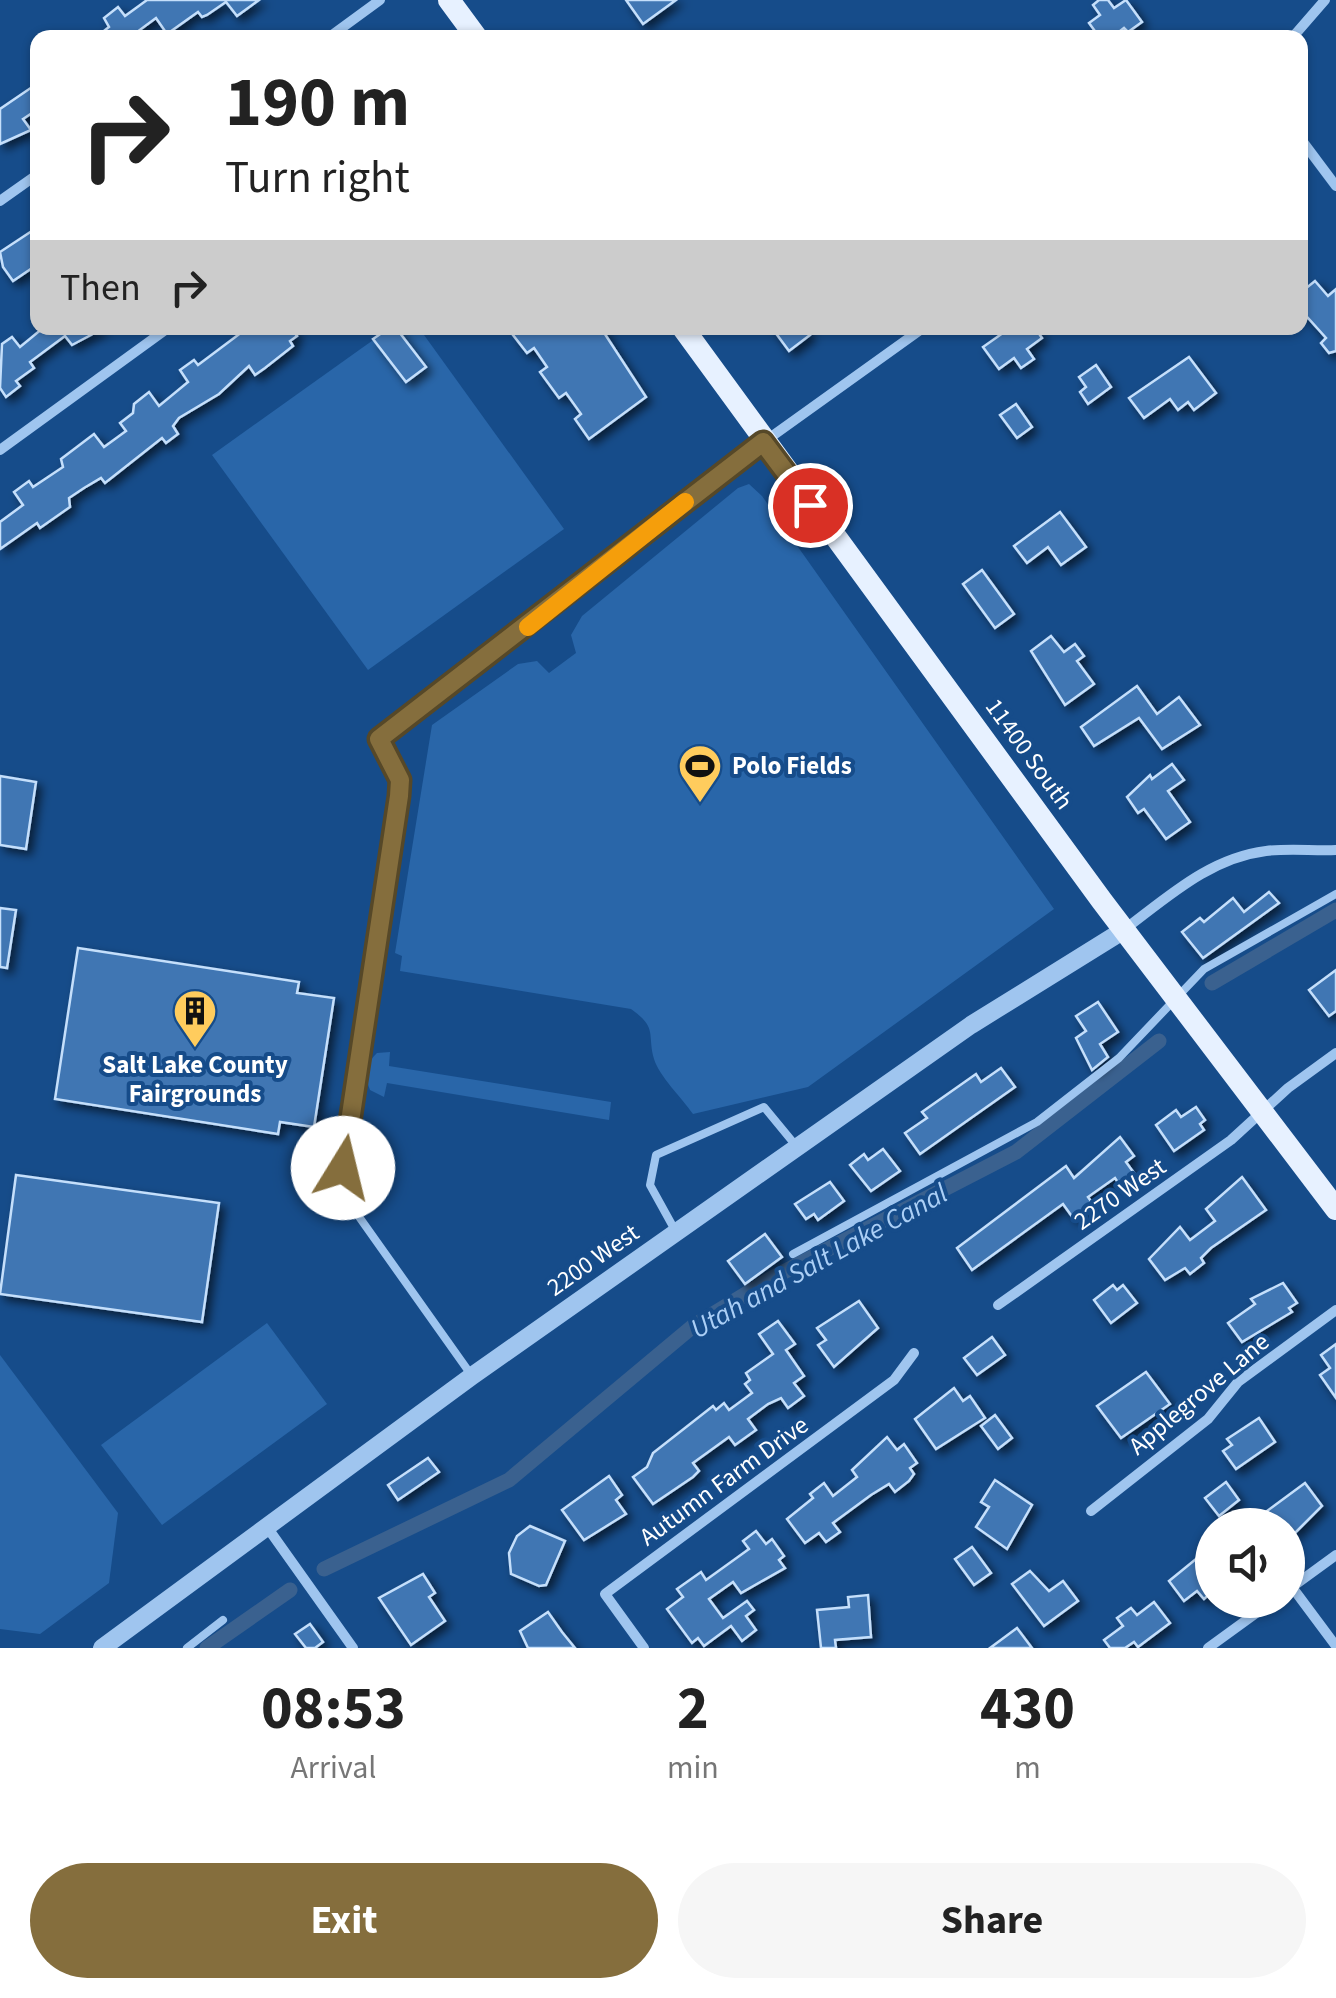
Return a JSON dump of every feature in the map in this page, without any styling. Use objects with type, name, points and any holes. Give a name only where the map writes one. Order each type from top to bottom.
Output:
[{"type":"main road","points":[[450,0],[471,30]]},
{"type":"main road","name":"11400 South","points":[[689,335],[763,442],[1124,930],[1336,1209]]},
{"type":"street","points":[[339,30],[380,0]]},
{"type":"street","points":[[1299,30],[1326,0]]},
{"type":"street","points":[[1308,149],[1336,186]]},
{"type":"street","points":[[0,201],[30,180]]},
{"type":"street","points":[[0,450],[158,335]]},
{"type":"street","points":[[763,442],[913,335]]},
{"type":"street","points":[[1124,930],[1188,881],[1225,860],[1266,851],[1336,850]]},
{"type":"street","name":"2200 West","points":[[102,1648],[472,1376],[676,1232],[971,1025],[1124,930]]},
{"type":"street","name":"2270 West","points":[[998,1305],[1263,1113],[1336,1053]]},
{"type":"street","name":"Applegrove Lane","points":[[1091,1511],[1208,1419],[1238,1382],[1336,1310]]},
{"type":"street","name":"Autumn Farm Drive","points":[[644,1648],[605,1594],[894,1380],[914,1353]]},
{"type":"street","points":[[267,1527],[353,1648]]},
{"type":"street","points":[[1305,1578],[1336,1554]]},
{"type":"street","points":[[1305,1608],[1336,1646]]},
{"type":"street","points":[[1208,1648],[1249,1618]]},
{"type":"lane","points":[[472,1376],[340,1190],[399,796],[400,780],[379,739],[763,442]]},
{"type":"lane","points":[[793,1254],[1038,1122],[1119,1058],[1204,969],[1336,894]]},
{"type":"lane","points":[[676,1232],[650,1185],[656,1156],[764,1107],[797,1147]]},
{"type":"lane","points":[[187,1648],[223,1620]]},
{"type":"shaded area","points":[[380,335],[424,335],[564,529],[368,670],[212,455]]},
{"type":"shaded area","name":"Polo Fields","points":[[749,484],[762,496],[1054,909],[808,1087],[693,1114],[661,1073],[648,1027],[631,1009],[400,971],[402,956],[395,953],[432,725],[518,664],[537,661],[549,673],[576,653],[571,635],[582,616],[738,488]]},
{"type":"shaded area","points":[[390,1052],[389,1066],[611,1102],[609,1120],[387,1083],[384,1097],[370,1090],[367,1070],[377,1053]]},
{"type":"shaded area","points":[[267,1323],[327,1404],[162,1525],[101,1445]]},
{"type":"shaded area","points":[[0,1355],[118,1513],[109,1583],[40,1634],[0,1629]]},
{"type":"building","points":[[147,0],[259,0],[237,16],[226,2],[202,17],[198,12],[173,30],[164,30],[156,18],[140,30],[105,30],[109,27],[104,18],[118,7],[125,16]]},
{"type":"building","points":[[626,0],[676,0],[643,24]]},
{"type":"building","points":[[1108,0],[1114,8],[1126,0],[1142,22],[1131,30],[1094,30],[1089,23],[1100,15],[1093,5]]},
{"type":"building","points":[[30,88],[30,114],[23,119],[30,130],[0,144],[0,109]]},
{"type":"building","points":[[30,232],[30,269],[13,281],[3,267],[0,252]]},
{"type":"building","points":[[1315,281],[1328,296],[1336,289],[1336,351],[1329,353],[1321,343],[1326,338],[1308,318],[1308,287]]},
{"type":"building","points":[[35,335],[91,335],[72,345],[65,336],[30,362],[34,368],[16,381],[20,386],[6,397],[0,388],[2,344],[12,337],[20,347]]},
{"type":"building","points":[[238,335],[297,336],[290,341],[293,346],[255,375],[249,366],[219,394],[179,418],[173,426],[178,434],[166,443],[162,438],[105,483],[101,478],[69,498],[70,507],[40,528],[37,523],[0,549],[0,522],[23,505],[14,492],[29,481],[33,487],[63,467],[61,459],[94,434],[104,447],[126,431],[120,423],[133,413],[134,404],[149,392],[159,406],[188,382],[180,370],[194,360],[198,365]]},
{"type":"building","points":[[379,335],[401,335],[426,367],[406,382],[373,339]]},
{"type":"building","points":[[513,335],[606,335],[646,397],[589,439],[575,419],[581,414],[566,393],[559,398],[540,372],[547,367],[534,348],[527,353]]},
{"type":"building","points":[[777,335],[810,335],[789,351]]},
{"type":"building","points":[[1000,335],[1042,338],[1027,349],[1034,359],[1021,368],[1014,358],[999,369],[983,347]]},
{"type":"building","points":[[1189,357],[1216,393],[1194,410],[1188,402],[1178,410],[1170,399],[1144,418],[1129,398]]},
{"type":"building","points":[[1096,365],[1111,387],[1088,404],[1080,392],[1086,387],[1079,377]]},
{"type":"building","points":[[1016,404],[1032,427],[1017,438],[1000,415]]},
{"type":"building","points":[[1060,512],[1086,547],[1061,565],[1048,547],[1027,563],[1014,546]]},
{"type":"building","points":[[982,570],[1014,614],[995,628],[963,584]]},
{"type":"building","points":[[1051,636],[1064,652],[1075,644],[1084,656],[1077,661],[1094,684],[1065,705],[1031,651]]},
{"type":"building","points":[[1137,686],[1157,714],[1179,697],[1200,725],[1162,749],[1139,718],[1094,746],[1081,727]]},
{"type":"building","points":[[1172,764],[1184,780],[1168,791],[1190,822],[1166,839],[1144,809],[1138,813],[1127,797],[1150,775],[1152,779]]},
{"type":"building","points":[[0,776],[36,782],[26,849],[0,845]]},
{"type":"building","points":[[1269,892],[1279,903],[1203,958],[1182,932],[1200,918],[1204,922],[1233,898],[1244,912]]},
{"type":"building","points":[[0,908],[16,910],[7,968],[0,967]]},
{"type":"building","name":"Salt Lake County Fairgrounds","points":[[78,948],[299,982],[297,993],[334,998],[314,1127],[280,1122],[278,1134],[55,1099]]},
{"type":"building","points":[[1336,970],[1336,1011],[1329,1016],[1309,990]]},
{"type":"building","points":[[1098,1002],[1118,1032],[1100,1044],[1108,1057],[1092,1070],[1076,1038],[1086,1031],[1076,1016]]},
{"type":"building","points":[[1001,1068],[1015,1087],[920,1154],[905,1133],[927,1118],[922,1112],[976,1074],[981,1082]]},
{"type":"building","points":[[1196,1107],[1205,1120],[1200,1124],[1204,1130],[1174,1151],[1156,1125],[1176,1110],[1181,1117]]},
{"type":"building","points":[[1120,1137],[1134,1156],[1126,1162],[1134,1173],[1119,1184],[1115,1178],[1088,1197],[1093,1204],[1073,1218],[1063,1204],[972,1270],[957,1248],[1066,1166],[1074,1178]]},
{"type":"building","points":[[883,1149],[900,1171],[871,1191],[850,1165],[864,1154],[868,1160]]},
{"type":"building","points":[[16,1175],[219,1203],[202,1322],[0,1294]]},
{"type":"building","points":[[1242,1177],[1266,1210],[1211,1248],[1201,1258],[1204,1263],[1190,1274],[1185,1268],[1165,1280],[1149,1259],[1180,1227],[1190,1240],[1215,1221],[1206,1209]]},
{"type":"building","points":[[830,1182],[844,1201],[818,1220],[814,1214],[806,1219],[795,1204]]},
{"type":"building","points":[[765,1234],[782,1257],[745,1284],[728,1261]]},
{"type":"building","points":[[1283,1283],[1297,1303],[1289,1308],[1292,1312],[1242,1342],[1228,1323],[1255,1304],[1251,1299]]},
{"type":"building","points":[[1113,1285],[1117,1290],[1123,1285],[1137,1303],[1111,1323],[1094,1300]]},
{"type":"building","points":[[859,1301],[878,1328],[834,1367],[818,1345],[826,1340],[817,1328]]},
{"type":"building","points":[[778,1321],[795,1344],[786,1350],[804,1376],[794,1383],[804,1396],[788,1408],[781,1398],[768,1404],[748,1419],[756,1430],[735,1445],[729,1437],[693,1463],[699,1471],[693,1477],[653,1504],[633,1477],[647,1467],[653,1453],[713,1406],[716,1410],[724,1403],[729,1410],[752,1393],[745,1384],[750,1380],[746,1373],[773,1354],[759,1334]]},
{"type":"building","points":[[992,1337],[1005,1355],[977,1375],[964,1358]]},
{"type":"building","points":[[1336,1344],[1336,1398],[1320,1375],[1330,1368],[1321,1355]]},
{"type":"building","points":[[1146,1372],[1170,1404],[1121,1438],[1097,1406]]},
{"type":"building","points":[[954,1388],[963,1401],[970,1396],[985,1418],[936,1449],[915,1419]]},
{"type":"building","points":[[995,1415],[1012,1438],[998,1449],[981,1426]]},
{"type":"building","points":[[1259,1418],[1275,1442],[1236,1469],[1223,1451],[1232,1445],[1227,1439]]},
{"type":"building","points":[[887,1437],[897,1450],[904,1444],[917,1463],[910,1468],[914,1474],[909,1481],[895,1492],[889,1484],[871,1495],[833,1523],[840,1532],[826,1542],[819,1533],[805,1543],[787,1519],[813,1498],[810,1494],[824,1483],[833,1496],[857,1477],[852,1470]]},
{"type":"building","points":[[428,1458],[439,1472],[398,1500],[388,1485]]},
{"type":"building","points":[[609,1476],[622,1495],[616,1500],[626,1514],[584,1540],[562,1510]]},
{"type":"building","points":[[995,1480],[1032,1505],[1007,1549],[976,1527],[989,1507],[981,1502]]},
{"type":"building","points":[[1226,1482],[1239,1500],[1229,1508],[1213,1508],[1205,1498]]},
{"type":"building","points":[[1305,1483],[1322,1506],[1305,1523],[1305,1508],[1271,1508]]},
{"type":"building","points":[[530,1526],[565,1541],[546,1585],[539,1586],[511,1574],[509,1553],[517,1536]]},
{"type":"building","points":[[756,1531],[766,1544],[772,1539],[784,1556],[779,1560],[785,1568],[741,1593],[733,1582],[709,1599],[723,1618],[747,1601],[754,1610],[746,1616],[756,1630],[742,1641],[731,1626],[704,1646],[698,1638],[692,1643],[667,1609],[683,1597],[677,1589],[701,1572],[706,1580],[749,1549],[743,1541]]},
{"type":"building","points":[[972,1547],[991,1573],[974,1585],[955,1559]]},
{"type":"building","points":[[1195,1560],[1195,1593],[1184,1601],[1169,1581]]},
{"type":"building","points":[[1030,1571],[1049,1591],[1063,1581],[1078,1601],[1044,1626],[1012,1584]]},
{"type":"building","points":[[423,1574],[435,1593],[429,1597],[445,1621],[411,1645],[379,1598]]},
{"type":"building","points":[[868,1595],[871,1637],[835,1640],[836,1648],[821,1648],[817,1610],[849,1607],[848,1597]]},
{"type":"building","points":[[1154,1602],[1170,1623],[1138,1647],[1134,1642],[1125,1648],[1110,1648],[1104,1640],[1123,1626],[1117,1618],[1131,1608],[1137,1615]]},
{"type":"building","points":[[548,1612],[575,1648],[528,1648],[520,1631]]},
{"type":"building","points":[[310,1624],[323,1642],[315,1648],[306,1648],[295,1634]]},
{"type":"building","points":[[1017,1628],[1032,1648],[990,1648]]},
{"type":"waterway","name":"Utah and Salt Lake Canal","points":[[1212,983],[1336,910]]},
{"type":"waterway","name":"Utah and Salt Lake Canal","points":[[324,1569],[509,1480],[692,1327],[772,1278],[1016,1152],[1159,1041]]},
{"type":"waterway","name":"Utah and Salt Lake Canal","points":[[207,1648],[290,1590]]},
{"type":"slow traffic","points":[[528,627],[685,502]]},
{"type":"place","name":"Polo Fields","points":[[700,804]]},
{"type":"place","name":"Salt Lake County Fairgrounds","points":[[195,1049]]},
{"type":"route","points":[[343,1168],[399,796],[400,780],[379,739],[763,442],[810,505]]}]
